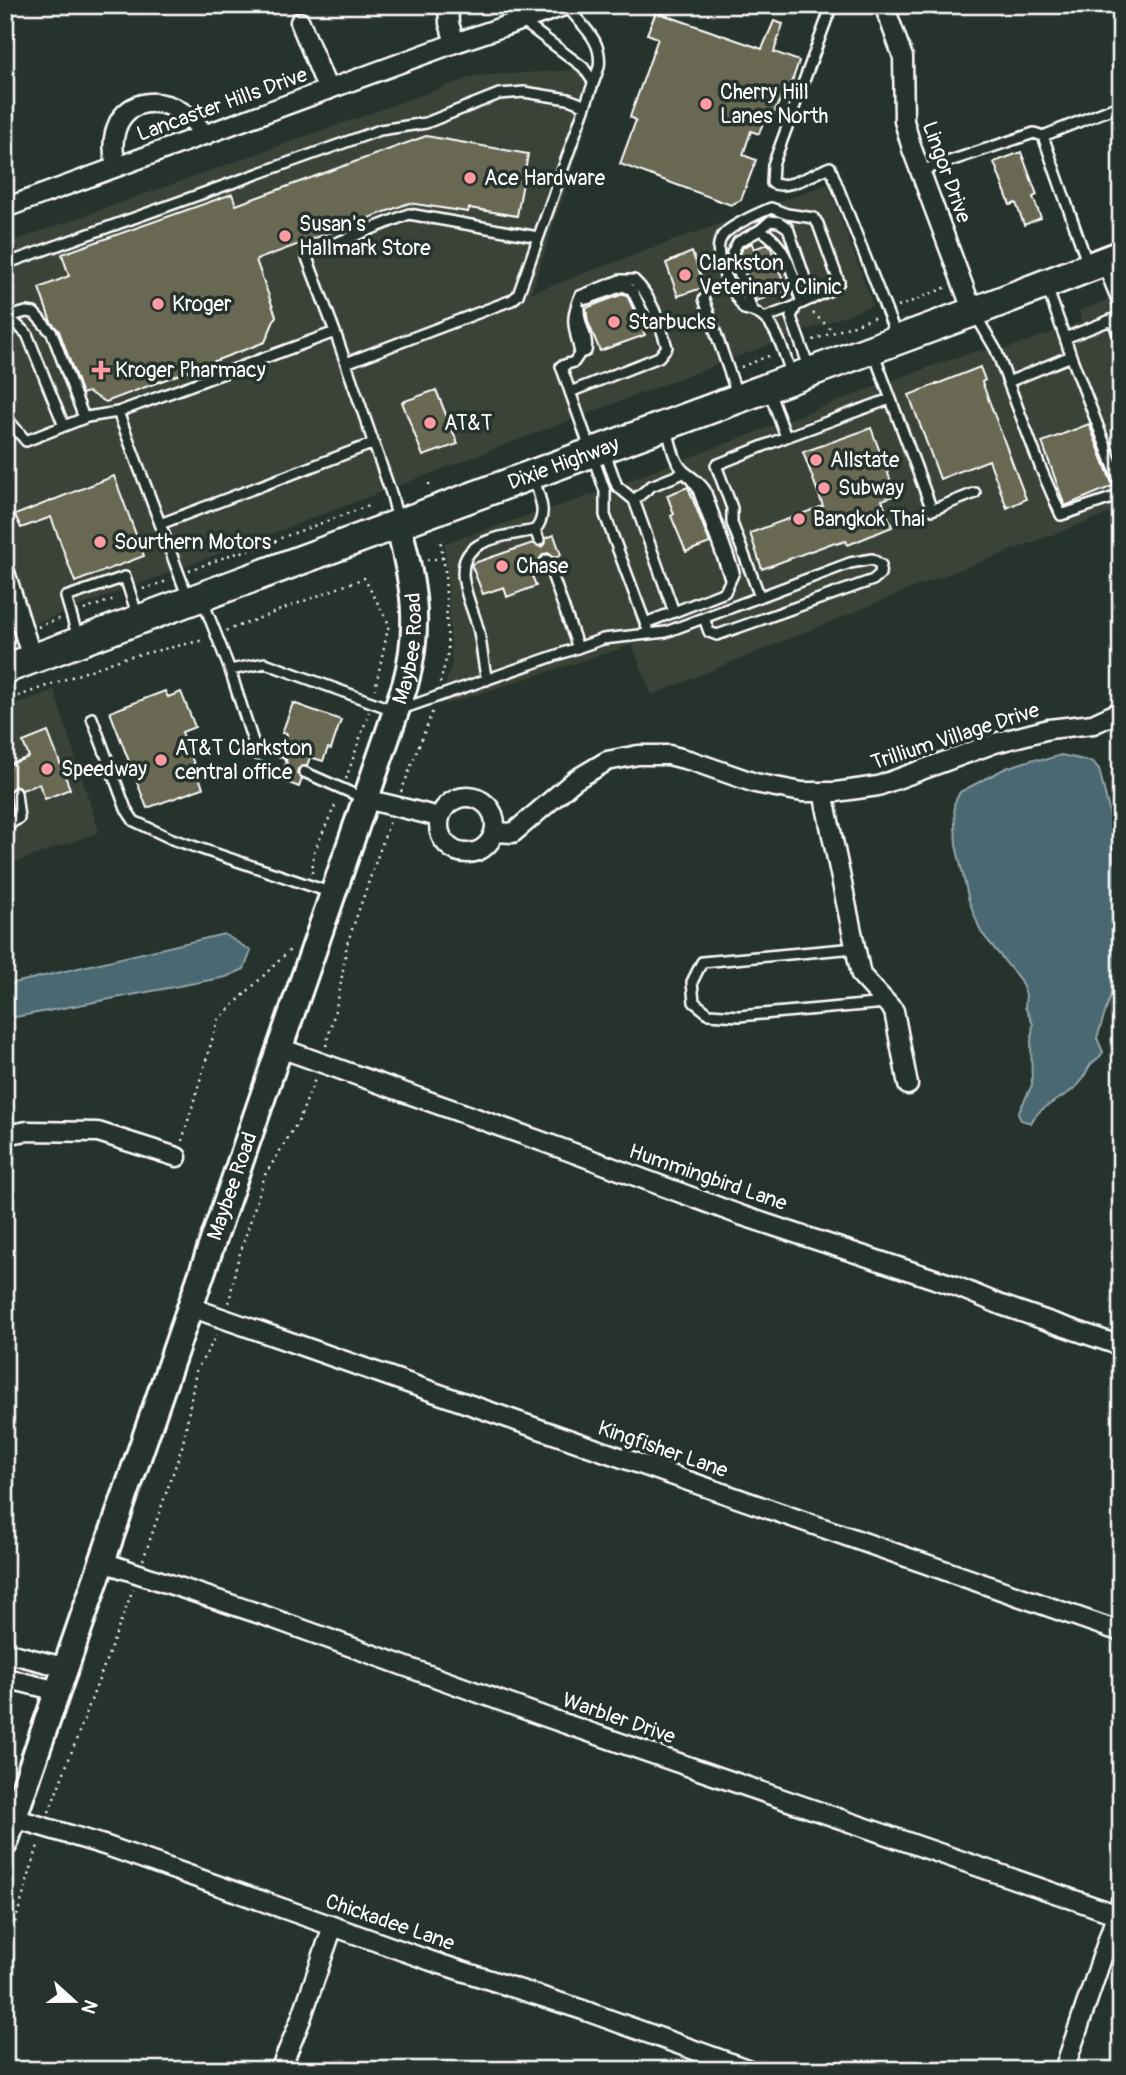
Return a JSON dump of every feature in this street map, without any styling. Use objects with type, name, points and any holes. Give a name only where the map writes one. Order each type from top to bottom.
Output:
[{"type":"main road","name":"Dixie Highway","points":[[5,668],[28,645],[134,606],[398,523],[898,340],[1103,261]]},
{"type":"main road","name":"Maybee Road","points":[[5,1843],[412,662],[415,609],[412,577],[398,523]]},
{"type":"street","points":[[448,5],[449,23],[455,43]]},
{"type":"street","name":"Lingor Drive","points":[[884,5],[903,57],[904,121],[920,172],[946,234],[973,312]]},
{"type":"street","name":"Lancaster Hills Drive","points":[[5,208],[455,43],[567,6]]},
{"type":"street","points":[[300,22],[328,90]]},
{"type":"street","points":[[116,167],[113,147],[115,131],[125,114],[136,105],[157,102],[172,106],[188,116],[206,135]]},
{"type":"street","points":[[6,578],[28,645]]},
{"type":"street","name":"Trillium Village Drive","points":[[439,817],[442,839],[450,848],[471,853],[490,842],[495,832],[513,833],[575,780],[607,761],[638,755],[669,755],[755,783],[802,792],[823,792],[878,786],[995,743],[1049,729],[1093,724],[1121,711]]},
{"type":"street","points":[[823,792],[861,975],[894,1011],[908,1085]]},
{"type":"street","points":[[366,799],[439,817],[444,807],[453,800],[463,796],[474,797],[492,810],[495,832]]},
{"type":"street","name":"Hummingbird Lane","points":[[280,1048],[740,1215],[953,1285],[1001,1305],[1121,1346]]},
{"type":"street","points":[[5,1135],[27,1131],[98,1132],[177,1157]]},
{"type":"street","name":"Kingfisher Lane","points":[[190,1307],[1121,1632]]},
{"type":"street","name":"Warbler Drive","points":[[103,1562],[263,1615],[537,1714],[1119,1911]]},
{"type":"street","points":[[5,1652],[67,1668]]},
{"type":"street","points":[[5,1678],[58,1691]]},
{"type":"street","name":"Chickadee Lane","points":[[14,1818],[107,1846],[750,2070]]},
{"type":"street","points":[[1064,2070],[1119,1911]]},
{"type":"street","points":[[280,2070],[333,1926]]},
{"type":"lane","points":[[832,5],[774,165],[772,183],[777,186],[786,185],[830,167],[898,340]]},
{"type":"lane","points":[[346,363],[519,295],[601,53],[596,40],[567,6]]},
{"type":"lane","points":[[522,21],[583,67],[592,80]]},
{"type":"lane","points":[[5,264],[380,130],[426,123],[499,94],[524,92],[568,99],[584,105]]},
{"type":"lane","points":[[920,172],[1034,133],[1043,136],[1121,105]]},
{"type":"lane","points":[[1043,136],[1103,261],[1121,310]]},
{"type":"lane","points":[[764,318],[805,304],[831,290],[839,282],[814,218],[787,214],[771,208],[725,233],[718,247],[723,271],[744,309],[752,310],[773,325],[791,379]]},
{"type":"lane","points":[[398,523],[374,443],[306,255],[409,214],[538,237]]},
{"type":"lane","points":[[752,310],[732,253],[738,242],[770,221],[779,222],[788,228],[805,304]]},
{"type":"lane","points":[[760,230],[775,239],[782,248],[805,304]]},
{"type":"lane","points":[[570,393],[659,357],[667,347],[661,327],[643,289],[634,280],[620,280],[580,296],[572,325],[580,353],[574,362],[561,366],[570,393],[597,451],[617,486],[634,500],[674,612]]},
{"type":"lane","points":[[1046,283],[1121,485]]},
{"type":"lane","points":[[704,299],[738,399]]},
{"type":"lane","points":[[786,437],[791,379],[801,344],[791,317],[805,304]]},
{"type":"lane","points":[[973,312],[996,351],[1061,515],[1121,495]]},
{"type":"lane","points":[[7,316],[34,313],[52,333],[84,418]]},
{"type":"lane","points":[[7,316],[27,334],[64,426]]},
{"type":"lane","points":[[1065,338],[1117,318],[1121,342]]},
{"type":"lane","points":[[5,416],[26,441],[84,418],[118,412],[335,332]]},
{"type":"lane","points":[[872,349],[932,509],[975,493]]},
{"type":"lane","points":[[1008,382],[1071,356]]},
{"type":"lane","points":[[760,597],[732,523],[732,508],[716,465],[890,399]]},
{"type":"lane","points":[[118,412],[160,524],[190,590],[216,635],[257,754],[280,763]]},
{"type":"lane","points":[[645,623],[725,592],[734,572],[705,489],[697,478],[684,471],[676,460],[666,426]]},
{"type":"lane","points":[[160,524],[374,443]]},
{"type":"lane","points":[[597,451],[605,491],[605,515],[649,633]]},
{"type":"lane","points":[[634,500],[651,486],[684,471]]},
{"type":"lane","points":[[487,680],[479,631],[464,582],[463,567],[466,556],[477,546],[535,530],[543,514],[533,474]]},
{"type":"lane","points":[[535,530],[540,540]]},
{"type":"lane","points":[[230,670],[265,663],[397,711],[603,639],[666,632],[850,563],[872,559],[881,565],[880,574],[873,580],[717,635],[709,632],[704,618]]},
{"type":"lane","points":[[547,560],[578,648]]},
{"type":"lane","points":[[75,628],[66,597],[125,577],[134,606]]},
{"type":"lane","points":[[92,718],[125,809],[134,821],[172,839],[333,894]]},
{"type":"lane","points":[[304,772],[366,799]]},
{"type":"lane","points":[[5,827],[19,818],[16,793]]},
{"type":"lane","points":[[855,948],[702,962],[692,982],[694,1002],[709,1014],[739,1016],[886,1003]]},
{"type":"path","points":[[801,344],[952,285]]},
{"type":"path","points":[[805,304],[834,332]]},
{"type":"path","points":[[729,371],[782,351]]},
{"type":"path","points":[[429,483],[430,490]]},
{"type":"path","points":[[28,645],[134,606],[190,590],[230,555],[272,544],[278,539],[368,506]]},
{"type":"path","points":[[5,1956],[43,1828],[138,1574],[183,1444],[195,1371],[226,1320],[236,1266],[265,1175],[299,1120],[321,1063],[339,995],[347,944],[395,806],[431,718],[448,653],[440,538]]},
{"type":"path","points":[[427,560],[443,558]]},
{"type":"path","points":[[5,701],[124,658],[182,646],[216,635],[364,578]]},
{"type":"shaded area","points":[[606,68],[531,293],[828,184],[873,305],[5,635],[5,244],[475,76]]},
{"type":"shaded area","points":[[1121,294],[1121,509],[930,581],[652,695],[632,645],[446,704],[446,683],[452,662],[445,543],[580,499],[975,351],[1006,349],[1082,322],[1079,311]]},
{"type":"shaded area","points":[[54,690],[99,832],[5,866],[5,708]]},
{"type":"water","points":[[1061,755],[1093,762],[1099,769],[1112,823],[1114,860],[1121,877],[1121,963],[1097,1038],[1102,1055],[1091,1064],[1078,1085],[1045,1107],[1031,1123],[1021,1120],[1018,1114],[1032,1085],[1033,1024],[1025,1007],[1026,995],[1020,980],[981,932],[969,901],[956,845],[954,804],[960,792],[1006,768],[1034,759],[1044,760]]},
{"type":"water","points":[[224,934],[251,951],[244,969],[226,977],[5,1019],[5,985]]},
{"type":"building","name":"Cherry Hill Lanes North","points":[[656,12],[762,49],[774,21],[783,24],[774,52],[799,61],[787,96],[782,95],[773,116],[766,114],[759,134],[751,131],[743,155],[756,160],[741,200],[731,205],[620,164],[636,120],[630,117],[658,38],[647,34]]},
{"type":"building","name":"Kroger","points":[[426,136],[528,154],[517,216],[469,208],[468,212],[409,203],[256,260],[276,316],[265,342],[106,402],[88,392],[82,394],[59,331],[51,322],[39,288],[69,276],[62,254],[232,194],[236,205]]},
{"type":"building","points":[[1021,152],[1037,195],[1033,197],[1041,218],[1024,225],[1016,203],[1010,205],[994,162]]},
{"type":"building","points":[[752,243],[754,249],[767,244],[770,246],[787,290],[756,301],[740,255],[743,247]]},
{"type":"building","name":"Clarkston Veterinary Clinic","points":[[692,252],[705,287],[678,296],[666,263]]},
{"type":"building","name":"Starbucks","points":[[623,294],[627,295],[645,335],[600,351],[588,322],[586,308]]},
{"type":"building","points":[[980,367],[985,380],[982,382],[1026,499],[1007,508],[989,460],[940,479],[909,395]]},
{"type":"building","name":"AT&T","points":[[436,390],[458,444],[423,456],[402,402]]},
{"type":"building","points":[[1089,424],[1113,486],[1065,506],[1042,442]]},
{"type":"building","points":[[871,428],[896,495],[882,500],[892,527],[848,545],[846,541],[835,542],[762,569],[750,533],[823,506],[803,452]]},
{"type":"building","name":"Sourthern Motors","points":[[114,476],[144,556],[75,582],[51,517],[21,528],[15,515]]},
{"type":"building","points":[[688,487],[710,543],[686,552],[671,516],[674,514],[667,495]]},
{"type":"building","name":"Chase","points":[[554,535],[561,555],[554,558],[549,553],[544,554],[540,558],[541,563],[529,567],[536,586],[507,597],[504,587],[483,594],[471,564],[533,543],[541,547],[546,538]]},
{"type":"building","name":"AT&T Clarkston central office","points":[[165,691],[168,697],[181,692],[195,727],[182,732],[203,788],[147,808],[110,712]]},
{"type":"building","points":[[293,703],[341,720],[331,749],[328,748],[323,761],[310,757],[307,766],[298,769],[297,773],[302,779],[299,787],[275,778],[278,770],[287,765],[282,756],[285,748],[282,747],[287,734],[282,733]]},
{"type":"building","points":[[48,732],[70,789],[45,799],[39,784],[22,790],[15,786],[5,797],[5,766],[29,757],[23,742]]},
{"type":"place","name":"Cherry Hill Lanes North","points":[[706,104]]},
{"type":"place","name":"Ace Hardware","points":[[470,178]]},
{"type":"place","name":"Susan's Hallmark Store","points":[[285,236]]},
{"type":"place","name":"Clarkston Veterinary Clinic","points":[[685,275]]},
{"type":"place","name":"Kroger","points":[[158,304]]},
{"type":"place","name":"Starbucks","points":[[614,322]]},
{"type":"place","name":"Kroger Pharmacy","points":[[101,370]]},
{"type":"place","name":"AT&T","points":[[430,423]]},
{"type":"place","name":"Allstate","points":[[816,460]]},
{"type":"place","name":"Subway","points":[[824,488]]},
{"type":"place","name":"Bangkok Thai","points":[[799,519]]},
{"type":"place","name":"Sourthern Motors","points":[[100,542]]},
{"type":"place","name":"Chase","points":[[502,566]]},
{"type":"place","name":"AT&T Clarkston central office","points":[[161,760]]},
{"type":"place","name":"Speedway","points":[[47,769]]}]
